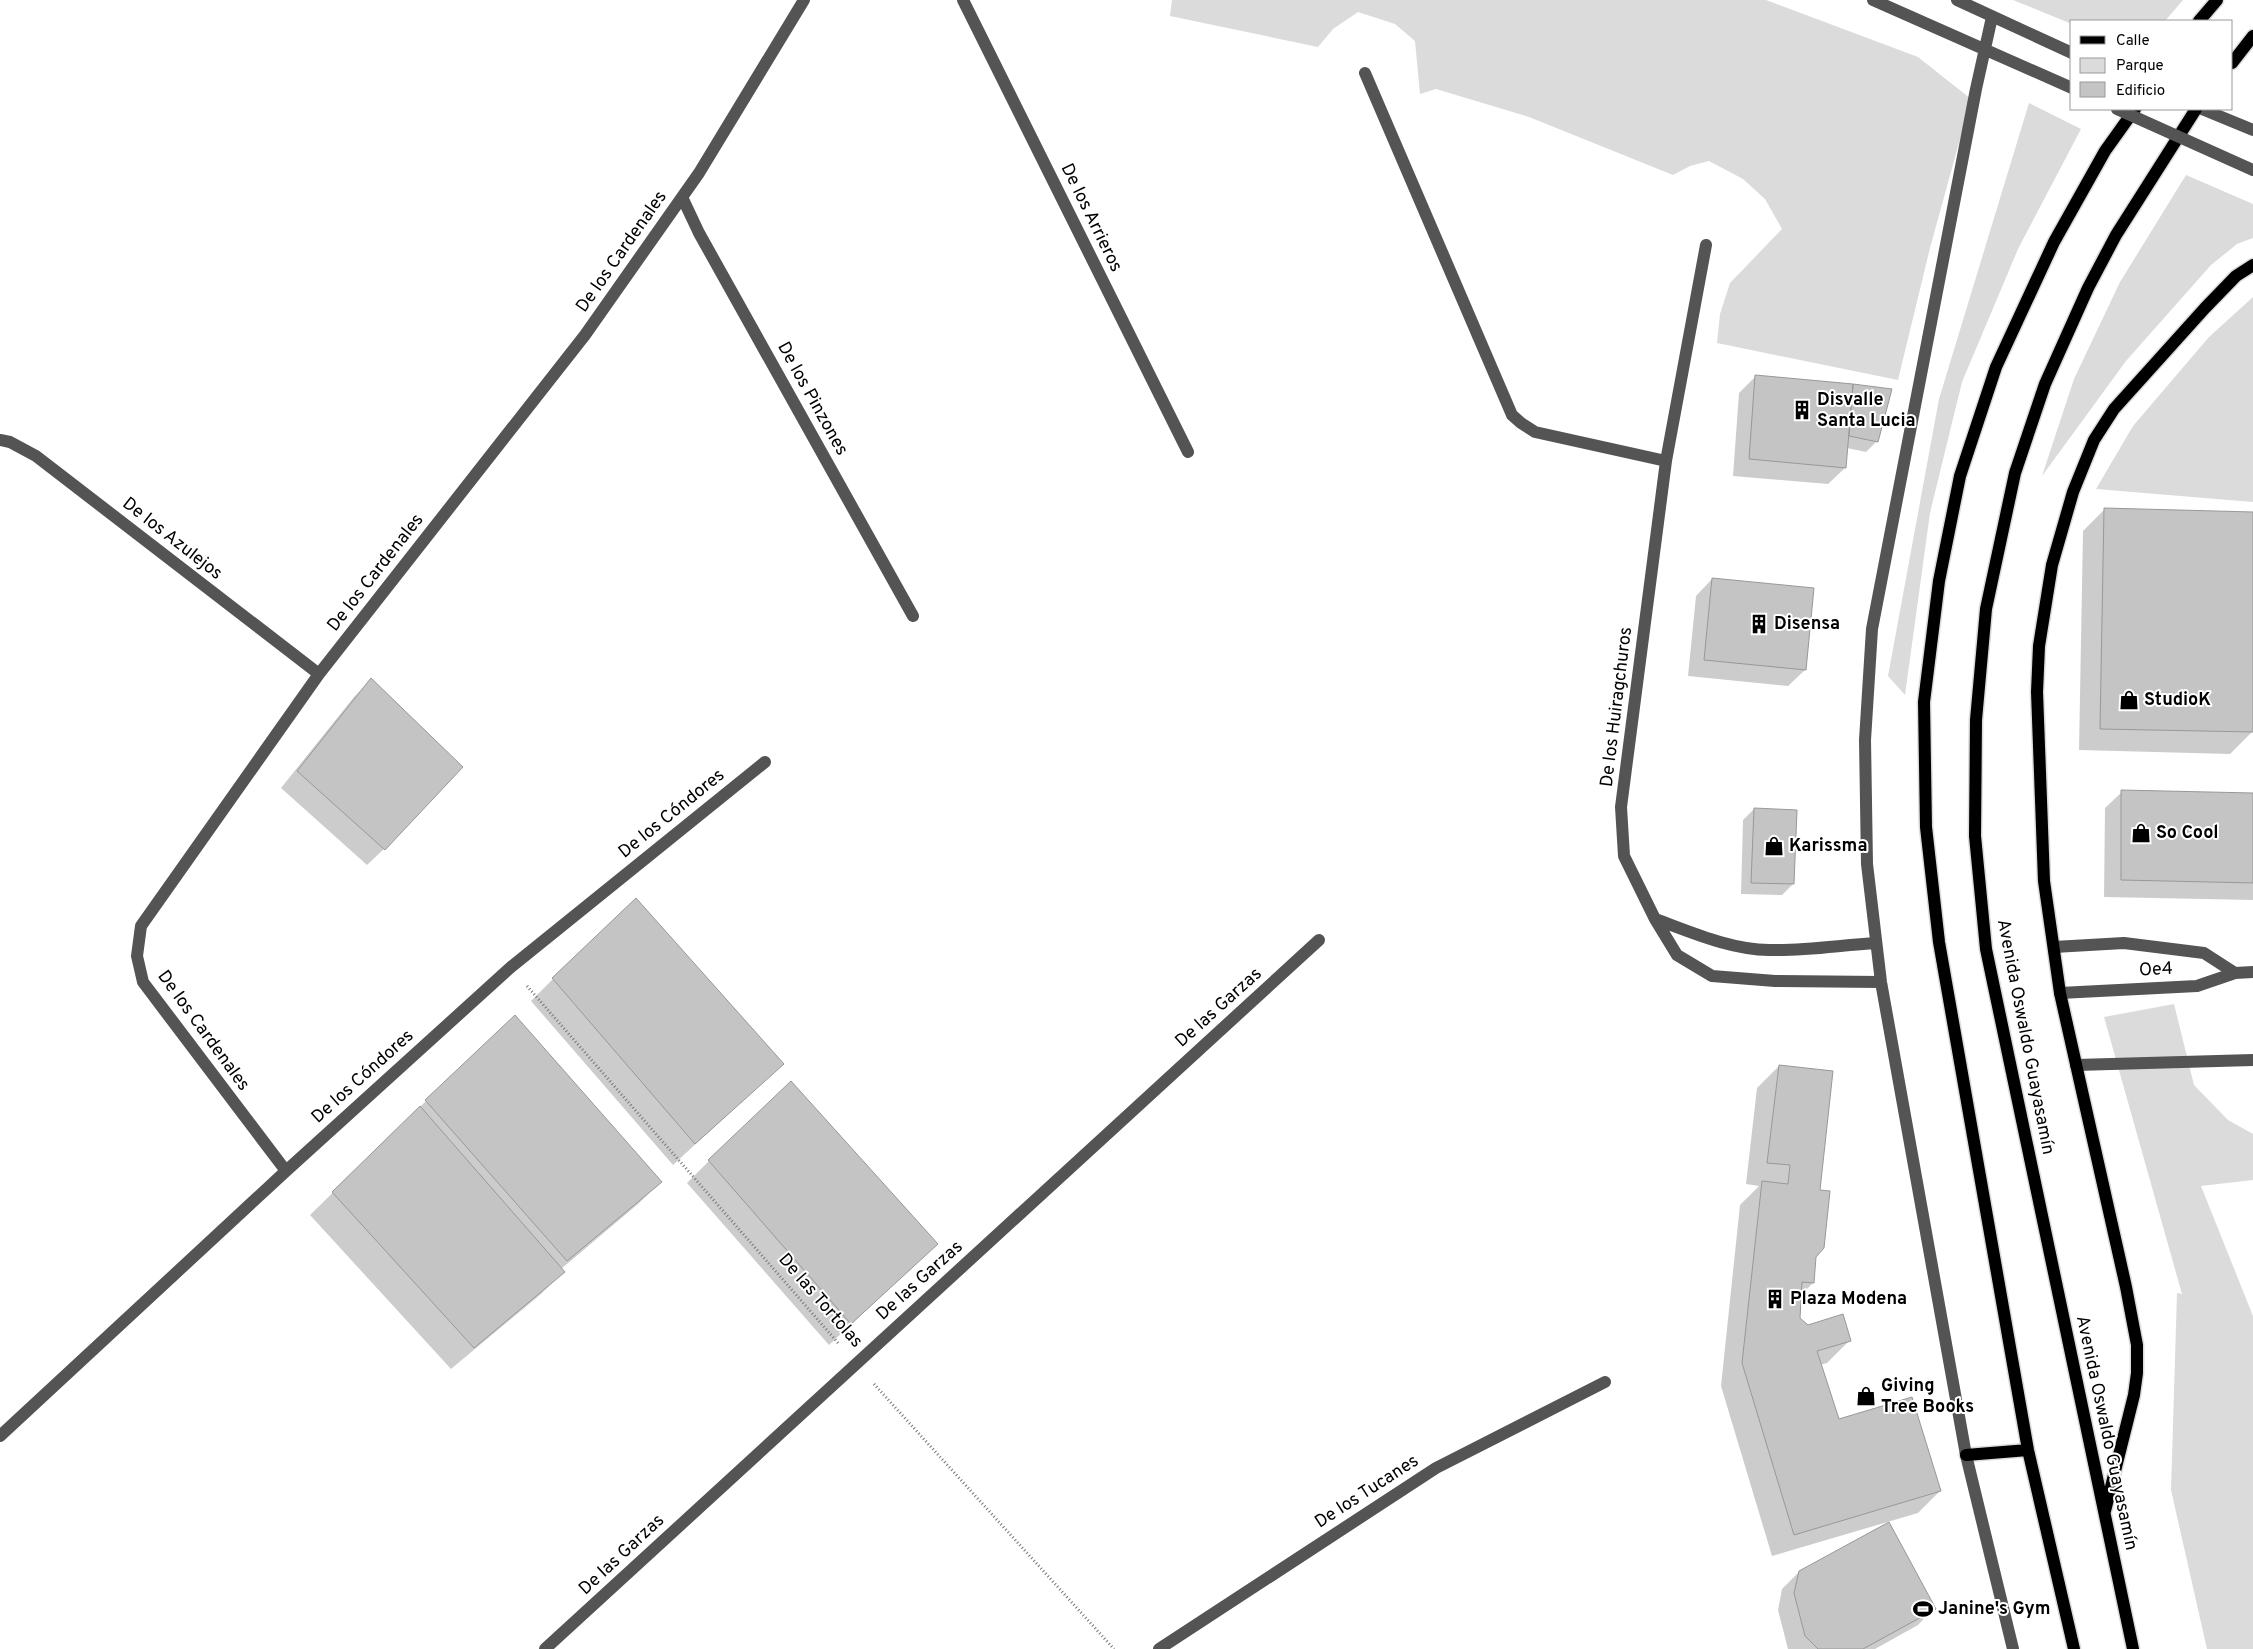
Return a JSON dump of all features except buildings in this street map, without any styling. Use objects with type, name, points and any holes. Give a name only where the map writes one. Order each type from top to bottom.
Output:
[{"type":"main road","points":[[2200,20],[2217,0]]},
{"type":"main road","points":[[2233,62],[2253,36]]},
{"type":"main road","points":[[2074,1649],[2028,1450],[1939,942],[1926,827],[1924,702],[1939,581],[1960,476],[1996,367],[2054,242],[2105,151],[2134,110]]},
{"type":"main road","name":"Avenida Oswaldo Guayasamín","points":[[2133,1649],[1986,949],[1975,836],[1976,720],[1986,609],[2015,472],[2045,384],[2088,288],[2116,235],[2195,110]]},
{"type":"main road","points":[[2104,1514],[2134,1395],[2137,1373],[2137,1345],[2126,1287],[2060,994],[2044,881],[2037,692],[2040,646],[2052,565],[2073,492],[2091,446],[2114,408],[2236,276],[2253,265]]},
{"type":"main road","points":[[1966,1456],[2028,1450]]},
{"type":"street","name":"De los Cardenales","points":[[286,1171],[143,982],[138,956],[141,926],[151,909],[319,674],[584,335],[682,197],[804,0]]},
{"type":"street","name":"De los Arrieros","points":[[963,0],[1188,452]]},
{"type":"street","points":[[1873,0],[1983,51],[2070,87]]},
{"type":"street","points":[[1957,0],[2069,52]]},
{"type":"street","points":[[1992,17],[1983,51],[1872,629],[1865,740],[1867,864],[1881,982],[1966,1456],[2013,1649]]},
{"type":"street","points":[[1365,73],[1512,415],[1535,432],[1666,462]]},
{"type":"street","points":[[2119,110],[2253,170]]},
{"type":"street","points":[[2204,110],[2253,130]]},
{"type":"street","name":"De los Pinzones","points":[[682,197],[699,233],[913,616]]},
{"type":"street","name":"De los Huiragchuros","points":[[1706,245],[1666,462],[1621,807],[1624,856],[1655,919],[1676,954],[1712,976],[1775,982],[1881,982]]},
{"type":"street","name":"De los Azulejos","points":[[0,440],[10,442],[36,456],[319,674]]},
{"type":"street","name":"De los Cóndores","points":[[0,1436],[510,967],[765,762]]},
{"type":"street","points":[[1655,919],[1692,933],[1743,947],[1769,950],[1876,943]]},
{"type":"street","name":"De las Garzas","points":[[545,1649],[1319,940]]},
{"type":"street","points":[[2054,947],[2124,943],[2204,953],[2235,973]]},
{"type":"street","name":"Oe4","points":[[2060,994],[2197,986],[2235,973],[2253,972]]},
{"type":"street","points":[[2076,1065],[2253,1060]]},
{"type":"street","name":"De los Tucanes","points":[[1158,1649],[1436,1468],[1605,1382]]},
{"type":"path","name":"De las Tortolas","points":[[510,967],[856,1364],[1114,1649]]},
{"type":"green space","points":[[1172,0],[1766,0],[1918,57],[1971,99],[1930,248],[1898,380],[1717,343],[1720,314],[1730,283],[1782,229],[1765,199],[1743,179],[1709,161],[1690,166],[1673,175],[1529,117],[1436,89],[1420,94],[1415,41],[1395,24],[1358,12],[1333,29],[1318,47],[1170,16]]},
{"type":"green space","points":[[2013,0],[2183,0],[2166,20],[2070,20],[2070,23]]},
{"type":"green space","points":[[2029,103],[2081,129],[2018,249],[1962,382],[1930,513],[1905,695],[1888,676],[1939,399]]},
{"type":"green space","points":[[2186,175],[2253,204],[2253,238],[2237,244],[2211,265],[2126,361],[2042,476],[2074,379],[2120,282]]},
{"type":"green space","points":[[2253,297],[2253,502],[2096,489],[2133,426],[2209,337]]},
{"type":"green space","points":[[2174,1004],[2194,1085],[2228,1120],[2253,1134],[2253,1180],[2201,1186],[2253,1316],[2253,1649],[2207,1649],[2171,1490],[2177,1293],[2182,1294],[2104,1017]]},
{"type":"place","name":"Disvalle Santa Lucia","points":[[1802,410]]},
{"type":"place","name":"Disensa","points":[[1759,624]]},
{"type":"place","name":"StudioK","points":[[2129,700]]},
{"type":"place","name":"So Cool","points":[[2141,833]]},
{"type":"place","name":"Karissma","points":[[1774,846]]},
{"type":"place","name":"Plaza Modena","points":[[1775,1299]]},
{"type":"place","name":"Giving Tree Books","points":[[1866,1396]]},
{"type":"place","name":"Janine's Gym","points":[[1923,1609]]}]
